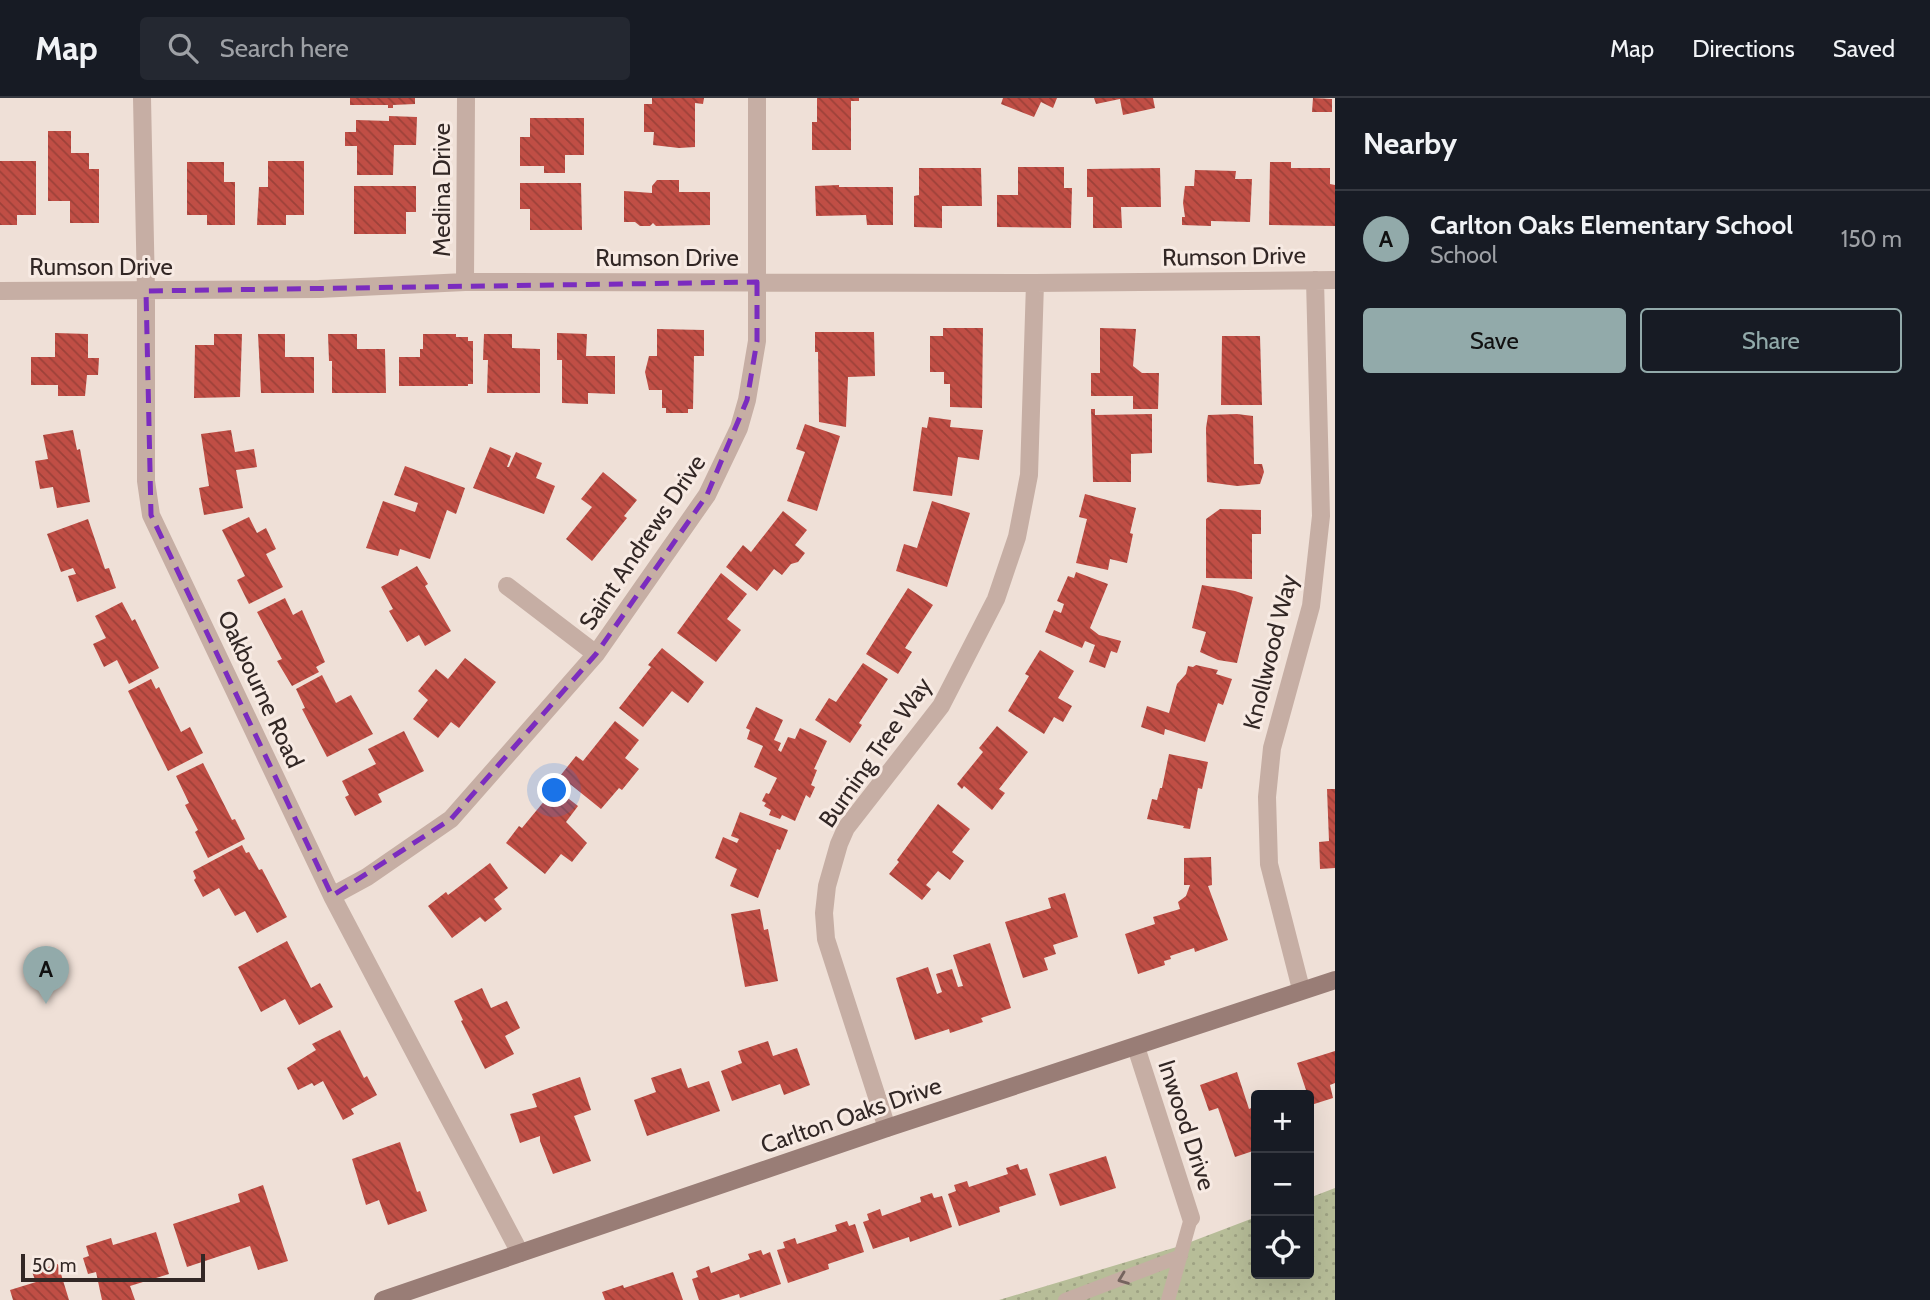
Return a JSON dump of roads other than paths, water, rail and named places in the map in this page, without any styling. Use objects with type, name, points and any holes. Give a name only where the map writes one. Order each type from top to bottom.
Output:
[{"type":"main road","name":"Carlton Oaks Drive","points":[[383,1300],[887,1128],[1136,1047],[1300,989],[1335,980]]},
{"type":"street","name":"Oakbourne Road","points":[[142,98],[146,481],[151,515],[332,896],[520,1253]]},
{"type":"street","name":"Medina Drive","points":[[465,282],[466,98]]},
{"type":"street","name":"Saint Andrews Drive","points":[[332,896],[367,877],[451,820],[596,654],[707,495],[730,451],[747,400],[757,341],[757,98]]},
{"type":"street","name":"Knollwood Way","points":[[1300,989],[1269,864],[1266,797],[1272,748],[1311,606],[1321,516],[1315,279]]},
{"type":"street","name":"Rumson Drive","points":[[0,291],[319,289],[465,282],[1035,283],[1335,280]]},
{"type":"street","name":"Burning Tree Way","points":[[887,1128],[826,939],[824,913],[827,886],[833,860],[846,828],[941,706],[996,599],[1008,568],[1025,505],[1029,475],[1035,283]]},
{"type":"street","points":[[507,586],[596,654]]},
{"type":"street","name":"Inwood Drive","points":[[1136,1047],[1191,1217]]},
{"type":"lane","points":[[1168,1300],[1191,1217]]},
{"type":"lane","points":[[1065,1300],[1181,1256]]},
{"type":"place","name":"Carlton Oaks Elementary School","points":[[46,1004]]}]
